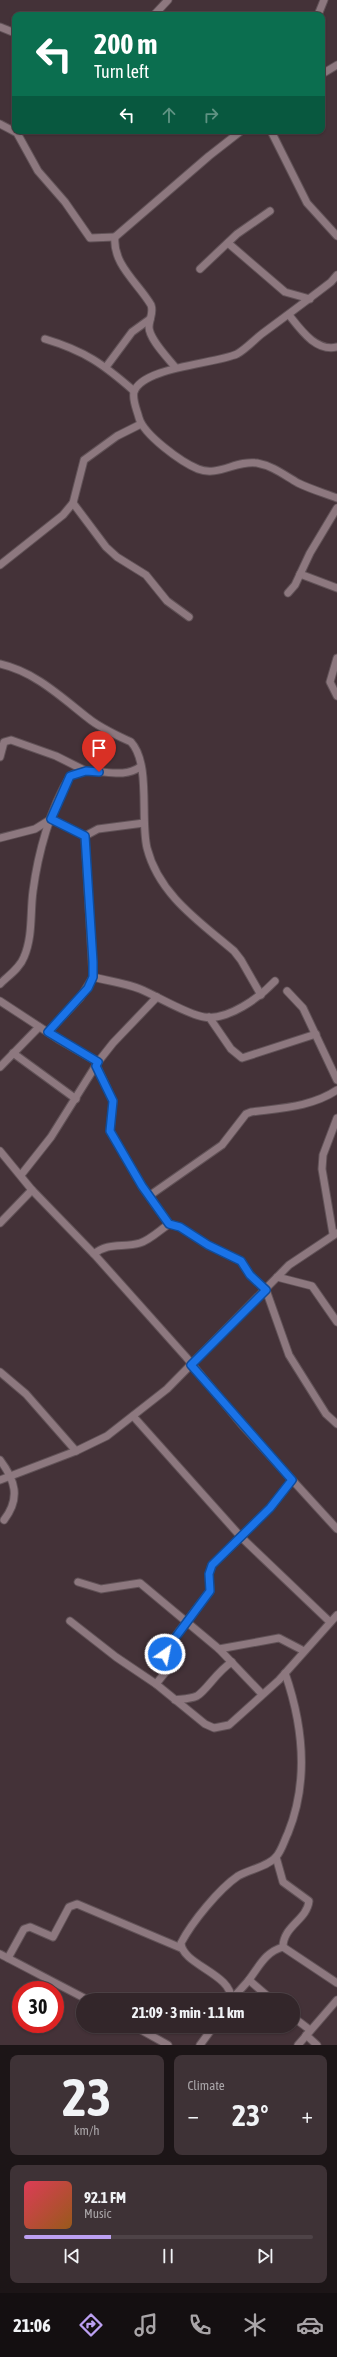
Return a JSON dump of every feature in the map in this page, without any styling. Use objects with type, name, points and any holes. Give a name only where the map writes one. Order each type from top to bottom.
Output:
[{"type":"street","points":[[157,12],[168,0]]},
{"type":"street","points":[[319,12],[324,0]]},
{"type":"street","points":[[0,27],[12,32]]},
{"type":"street","points":[[325,72],[337,66]]},
{"type":"street","points":[[0,124],[12,131]]},
{"type":"street","points":[[17,134],[38,171],[65,202],[90,238],[115,237],[203,160],[237,134]]},
{"type":"street","points":[[272,134],[307,203],[337,236]]},
{"type":"street","points":[[200,269],[228,243],[270,211]]},
{"type":"street","points":[[115,237],[116,248],[122,265],[151,305],[152,313],[149,327],[152,337],[176,367]]},
{"type":"street","points":[[228,243],[278,287],[290,294],[310,299]]},
{"type":"street","points":[[337,275],[310,299],[239,353],[216,361],[176,367],[156,375],[140,384],[134,391],[134,398],[141,424],[167,449],[198,469],[217,471],[248,463],[258,464],[278,470],[298,483],[337,498]]},
{"type":"street","points":[[289,315],[301,330],[320,346],[327,349],[337,347]]},
{"type":"street","points":[[106,367],[132,332],[150,319]]},
{"type":"street","points":[[46,339],[81,351],[106,367],[134,391]]},
{"type":"street","points":[[0,565],[64,515],[74,503],[84,460],[117,436],[141,424]]},
{"type":"street","points":[[74,503],[112,552],[146,575],[167,601],[188,617]]},
{"type":"street","points":[[288,593],[337,508]]},
{"type":"street","points":[[300,574],[337,588]]},
{"type":"street","points":[[337,658],[330,682],[337,696]]},
{"type":"street","points":[[0,664],[20,670],[47,685],[89,719],[131,742],[139,756],[144,800],[144,823],[148,850],[159,875],[171,895],[180,906],[234,951],[261,995]]},
{"type":"street","points":[[0,757],[4,742],[11,740],[56,756],[86,771]]},
{"type":"street","points":[[0,984],[20,964],[28,945],[37,868],[51,819],[70,776],[86,771],[129,772],[140,767]]},
{"type":"street","points":[[51,819],[85,836]]},
{"type":"street","points":[[0,838],[35,829],[51,819]]},
{"type":"street","points":[[85,836],[98,829],[144,823]]},
{"type":"street","points":[[48,1032],[80,998],[93,977],[85,836]]},
{"type":"street","points":[[93,977],[139,989],[204,1017],[219,1016],[238,1009],[261,995],[275,981]]},
{"type":"street","points":[[287,991],[303,1008],[337,1078]]},
{"type":"street","points":[[21,1175],[51,1137],[97,1064],[113,1044],[157,997]]},
{"type":"street","points":[[0,1001],[97,1064],[113,1101],[110,1131],[127,1162],[169,1224],[180,1227],[208,1245],[241,1261],[250,1275],[266,1290],[289,1355],[326,1414],[337,1424]]},
{"type":"street","points":[[209,1017],[231,1049],[242,1058],[316,1034]]},
{"type":"street","points":[[0,1067],[39,1027]]},
{"type":"street","points":[[13,1054],[76,1099]]},
{"type":"street","points":[[150,1196],[222,1145],[246,1114],[304,1104],[325,1098],[337,1090]]},
{"type":"street","points":[[0,1480],[76,1451],[107,1436],[167,1389],[299,1256],[335,1233],[322,1169],[324,1155],[337,1118]]},
{"type":"street","points":[[0,1151],[32,1190],[94,1254],[292,1480],[337,1529]]},
{"type":"street","points":[[0,1224],[32,1190]]},
{"type":"street","points":[[94,1254],[106,1246],[137,1244],[146,1240],[169,1224]]},
{"type":"street","points":[[277,1277],[312,1286],[337,1322]]},
{"type":"street","points":[[0,1372],[26,1394],[76,1451]]},
{"type":"street","points":[[70,1622],[156,1684],[205,1724],[214,1728],[224,1728],[239,1717],[285,1673],[334,1620],[241,1537],[133,1416]]},
{"type":"street","points":[[0,1460],[11,1475],[15,1498],[14,1507],[4,1520]]},
{"type":"street","points":[[156,1684],[168,1669],[165,1654],[166,1646],[187,1622],[210,1591],[209,1574],[212,1565],[270,1508],[292,1480]]},
{"type":"street","points":[[78,1582],[101,1589],[140,1583],[219,1649],[262,1694]]},
{"type":"street","points":[[219,1649],[279,1638],[304,1652]]},
{"type":"street","points":[[175,1700],[190,1698],[200,1694],[218,1672],[232,1662]]},
{"type":"street","points":[[181,1948],[185,1936],[228,1885],[239,1876],[276,1857],[282,1848],[294,1819],[302,1771],[295,1704],[285,1673]]},
{"type":"street","points":[[276,1857],[283,1882],[309,1901],[306,1911],[285,1935],[283,1947]]},
{"type":"street","points":[[8,1958],[24,1929],[30,1927],[53,1937],[69,1907],[77,1904],[181,1948],[185,1953],[224,1984],[230,1993]]},
{"type":"street","points":[[237,1993],[249,1980],[259,1963],[277,1949],[283,1947]]},
{"type":"street","points":[[283,1947],[337,1983]]},
{"type":"street","points":[[0,1954],[76,1994]]},
{"type":"street","points":[[249,1980],[264,1993]]},
{"type":"street","points":[[298,2045],[337,2000]]},
{"type":"street","points":[[300,2024],[317,2045]]},
{"type":"street","points":[[147,2033],[168,2045]]},
{"type":"street","points":[[200,2045],[209,2033]]},
{"type":"route","points":[[99,772],[86,771],[72,774],[66,783],[51,819],[85,836],[93,977],[88,988],[80,998],[63,1014],[48,1032],[98,1062],[96,1066],[112,1097],[114,1106],[110,1123],[110,1131],[142,1186],[169,1224],[174,1224],[208,1245],[236,1257],[241,1261],[250,1275],[266,1290],[191,1365],[228,1406],[242,1425],[292,1480],[270,1508],[212,1565],[209,1574],[210,1591],[205,1600],[175,1638],[166,1646],[164,1650],[165,1654]]}]
